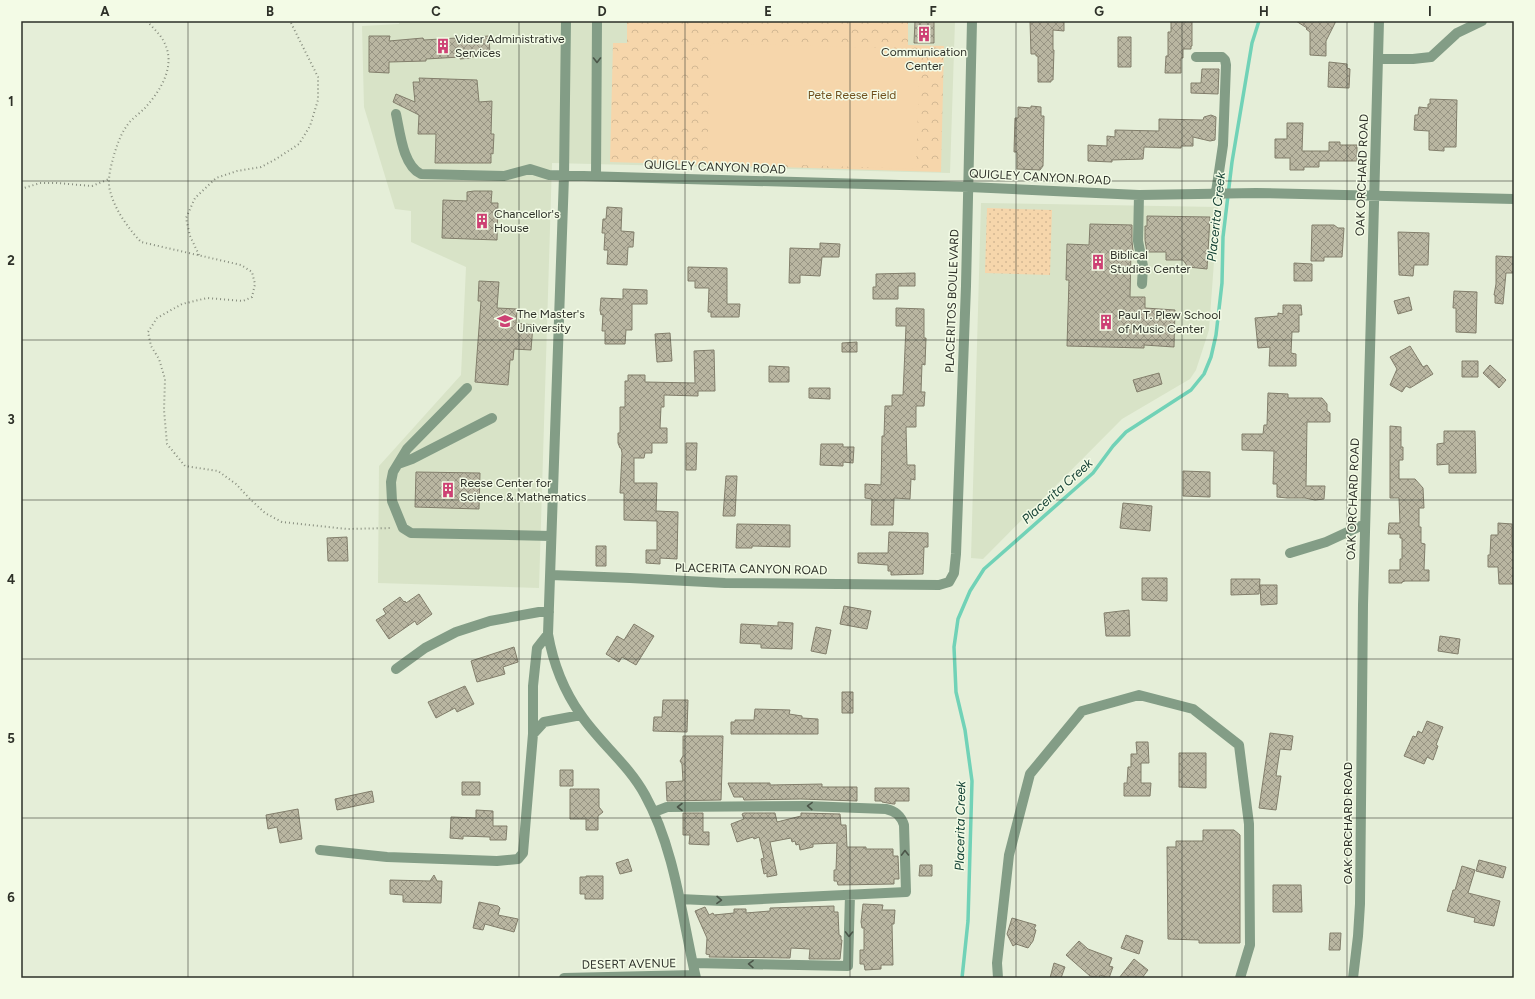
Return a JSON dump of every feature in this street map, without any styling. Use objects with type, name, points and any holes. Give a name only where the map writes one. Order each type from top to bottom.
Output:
[{"type":"street","points":[[566,21],[564,176],[548,634],[552,656],[568,692],[581,715],[636,779],[654,812],[680,899],[696,977]]},
{"type":"street","points":[[596,176],[597,21]]},
{"type":"street","name":"PLACERITOS BOULEVARD","points":[[949,582],[954,573],[956,554],[972,21]]},
{"type":"street","name":"OAK ORCHARD ROAD","points":[[1353,978],[1360,904],[1362,621],[1379,21]]},
{"type":"street","points":[[1378,59],[1413,59],[1431,57],[1457,33],[1482,21]]},
{"type":"street","points":[[1196,57],[1222,58],[1225,60],[1226,65],[1223,145],[1216,192]]},
{"type":"street","name":"QUIGLEY CANYON ROAD","points":[[396,114],[407,160],[414,171],[420,174],[504,176],[530,169],[549,175],[564,176],[968,187],[1139,195],[1216,192],[1374,194],[1514,199]]},
{"type":"street","points":[[1139,195],[1138,241],[1143,266],[1142,284]]},
{"type":"street","points":[[467,388],[407,449],[393,472],[391,482],[392,501],[403,528],[411,533],[551,536]]},
{"type":"street","points":[[398,464],[412,459],[492,418]]},
{"type":"street","points":[[1290,553],[1326,542],[1365,524]]},
{"type":"street","name":"PLACERITA CANYON ROAD","points":[[551,575],[725,583],[939,585],[949,582]]},
{"type":"street","points":[[396,669],[425,648],[456,632],[490,621],[540,612],[549,612]]},
{"type":"street","points":[[320,850],[387,857],[497,860],[518,859],[523,853],[533,734],[533,686],[537,648],[548,634]]},
{"type":"street","points":[[998,978],[997,963],[1009,855],[1030,774],[1082,711],[1139,696],[1193,709],[1238,745],[1249,824],[1250,945],[1240,978]]},
{"type":"street","points":[[533,734],[544,722],[581,715]]},
{"type":"street","points":[[654,812],[667,807],[806,806],[892,811],[898,814],[904,825],[906,892],[722,901],[680,899]]},
{"type":"street","points":[[693,963],[848,966],[850,895]]},
{"type":"street","name":"DESERT AVENUE","points":[[564,978],[696,977]]},
{"type":"path","points":[[147,21],[163,39],[168,52],[168,70],[162,85],[146,107],[126,126],[118,140],[110,170],[110,190],[120,214],[131,231],[141,242],[241,265],[252,272],[255,284],[252,297],[243,302],[207,298],[182,304],[157,318],[148,332],[151,346],[159,359],[165,379],[164,410],[167,444],[185,466],[218,471],[236,484],[265,513],[282,522],[347,529],[403,528]]},
{"type":"path","points":[[199,255],[190,236],[186,218],[195,198],[216,178],[237,171],[261,167],[276,159],[299,144],[310,126],[318,100],[318,77],[290,21]]},
{"type":"path","points":[[21,189],[40,183],[92,186],[110,178]]},
{"type":"shaded area","name":"The Master's University","points":[[400,21],[955,21],[950,173],[552,163],[539,588],[378,583],[379,466],[461,375],[466,267],[411,242],[411,211],[395,209],[364,107],[362,26],[399,24]]},
{"type":"shaded area","points":[[981,203],[1218,207],[1209,330],[1196,370],[1190,379],[1122,419],[983,559],[971,558]]},
{"type":"green space","name":"Pete Reese Field","points":[[627,21],[908,21],[908,45],[944,46],[941,172],[610,162],[613,43],[627,43]]},
{"type":"green space","points":[[711,43],[920,49],[916,169],[707,162]]},
{"type":"green space","points":[[987,208],[1052,210],[1050,275],[985,273]]},
{"type":"building","name":"Communication Center","points":[[915,21],[934,21],[934,43],[914,43]]},
{"type":"building","points":[[1030,21],[1064,21],[1064,31],[1053,30],[1053,80],[1051,80],[1051,82],[1038,82],[1038,56],[1036,56],[1036,54],[1031,54]]},
{"type":"building","points":[[1171,21],[1192,21],[1192,46],[1191,49],[1183,49],[1183,58],[1181,58],[1181,73],[1165,73],[1166,56],[1168,56],[1168,32],[1171,32]]},
{"type":"building","points":[[1296,21],[1336,21],[1326,41],[1326,56],[1310,55],[1310,32],[1306,29],[1307,28]]},
{"type":"building","name":"Vider Administrative Services","points":[[369,36],[390,36],[389,41],[423,38],[424,40],[489,36],[490,55],[460,59],[460,57],[426,59],[426,61],[389,62],[389,73],[369,72]]},
{"type":"building","points":[[1118,37],[1131,37],[1131,67],[1118,67]]},
{"type":"building","points":[[1329,62],[1347,64],[1347,68],[1350,69],[1349,88],[1328,87]]},
{"type":"building","points":[[1202,69],[1219,69],[1218,94],[1191,93],[1191,83],[1201,83]]},
{"type":"building","points":[[419,78],[477,80],[479,102],[492,101],[491,134],[494,134],[491,163],[435,163],[436,134],[418,134],[419,115],[393,102],[396,94],[415,102],[413,82],[420,82]]},
{"type":"building","points":[[1430,99],[1457,100],[1456,147],[1444,147],[1444,151],[1429,150],[1429,131],[1414,130],[1415,115],[1418,115],[1419,107],[1428,108]]},
{"type":"building","points":[[1031,106],[1041,107],[1041,116],[1044,116],[1043,166],[1040,170],[1017,169],[1017,152],[1014,152],[1015,118],[1018,118],[1018,107],[1031,108]]},
{"type":"building","points":[[1211,115],[1216,117],[1215,140],[1210,141],[1193,137],[1193,146],[1181,146],[1181,148],[1144,147],[1143,159],[1112,160],[1112,162],[1088,161],[1088,145],[1107,146],[1107,136],[1115,137],[1115,130],[1159,131],[1159,119],[1203,120],[1204,117]]},
{"type":"building","points":[[1287,123],[1303,123],[1302,151],[1329,151],[1329,142],[1340,142],[1340,145],[1357,145],[1357,161],[1319,161],[1319,167],[1304,167],[1304,170],[1290,170],[1290,158],[1275,158],[1275,139],[1287,139]]},
{"type":"building","name":"Chancellor's House","points":[[492,191],[491,203],[498,203],[497,240],[442,238],[443,200],[467,201],[467,192]]},
{"type":"building","points":[[607,207],[622,208],[621,231],[634,232],[633,247],[628,247],[627,265],[607,264],[608,250],[604,250],[605,233],[602,233],[603,219],[606,219]]},
{"type":"building","points":[[1147,216],[1210,217],[1207,269],[1188,267],[1183,260],[1166,260],[1166,252],[1147,252],[1145,226],[1147,226]]},
{"type":"building","points":[[1090,224],[1132,225],[1133,251],[1131,251],[1130,297],[1145,297],[1145,308],[1175,310],[1174,347],[1144,345],[1144,348],[1067,346],[1069,280],[1066,280],[1067,244],[1089,245]]},
{"type":"building","points":[[1312,225],[1334,225],[1338,228],[1344,228],[1342,257],[1324,257],[1324,261],[1311,261]]},
{"type":"building","points":[[1398,232],[1429,233],[1428,265],[1414,265],[1413,276],[1399,275]]},
{"type":"building","points":[[820,243],[840,244],[839,257],[822,257],[820,276],[800,275],[800,283],[789,283],[790,248],[820,249]]},
{"type":"building","points":[[1496,256],[1514,257],[1514,273],[1506,273],[1503,304],[1495,303]]},
{"type":"building","points":[[1294,263],[1312,264],[1312,281],[1294,281]]},
{"type":"building","points":[[688,267],[727,268],[727,304],[740,304],[739,317],[711,317],[711,312],[708,312],[709,288],[695,288],[695,281],[688,281]]},
{"type":"building","points":[[915,273],[915,286],[898,286],[898,299],[873,299],[873,287],[876,287],[876,274]]},
{"type":"building","points":[[479,281],[499,282],[497,308],[517,309],[516,323],[533,325],[531,350],[514,349],[513,360],[510,360],[508,385],[475,382],[481,301],[478,301]]},
{"type":"building","points":[[623,289],[647,290],[647,304],[632,304],[632,330],[626,330],[625,344],[605,344],[605,331],[602,331],[603,314],[601,315],[600,310],[601,298],[623,299]]},
{"type":"building","points":[[1454,291],[1477,292],[1476,333],[1456,332],[1456,308],[1453,308]]},
{"type":"building","points":[[1409,297],[1412,310],[1398,314],[1394,301]]},
{"type":"building","points":[[1283,305],[1301,305],[1302,315],[1299,315],[1299,332],[1292,332],[1291,353],[1296,354],[1296,366],[1269,366],[1270,347],[1258,348],[1255,318],[1278,316],[1278,313],[1283,314]]},
{"type":"building","points":[[896,308],[924,309],[924,338],[926,338],[925,365],[922,364],[921,392],[925,392],[924,406],[916,406],[916,427],[906,427],[907,465],[915,465],[915,480],[911,479],[910,499],[894,498],[893,525],[871,525],[872,499],[865,498],[865,484],[881,485],[882,436],[884,436],[885,406],[892,406],[892,395],[903,395],[906,326],[896,326]]},
{"type":"building","points":[[670,333],[672,361],[657,362],[655,334]]},
{"type":"building","points":[[857,342],[857,352],[842,352],[842,343]]},
{"type":"building","points":[[1410,346],[1423,367],[1427,365],[1433,374],[1410,388],[1406,386],[1402,392],[1390,385],[1397,369],[1390,357]]},
{"type":"building","points":[[714,350],[715,391],[698,391],[698,396],[664,395],[664,407],[661,407],[660,428],[667,428],[667,443],[652,443],[652,453],[645,453],[644,458],[634,458],[634,483],[657,483],[656,511],[678,512],[677,559],[660,558],[660,564],[646,563],[646,550],[657,550],[657,521],[624,520],[624,493],[620,493],[622,453],[618,443],[618,433],[620,433],[620,407],[625,407],[625,381],[628,381],[628,375],[645,375],[645,382],[695,383],[694,351]]},
{"type":"building","points":[[1462,361],[1478,361],[1478,377],[1462,377]]},
{"type":"building","points":[[1490,365],[1506,380],[1499,388],[1483,373]]},
{"type":"building","points":[[769,366],[789,367],[789,382],[769,382]]},
{"type":"building","points":[[1159,373],[1162,384],[1137,392],[1133,380]]},
{"type":"building","points":[[809,388],[830,388],[830,399],[809,398]]},
{"type":"building","points":[[1268,393],[1288,394],[1288,398],[1322,398],[1327,404],[1327,411],[1330,413],[1330,422],[1307,422],[1306,486],[1325,486],[1324,499],[1315,500],[1305,498],[1277,497],[1277,484],[1273,484],[1274,451],[1242,450],[1242,434],[1263,434],[1264,425],[1267,425]]},
{"type":"building","points":[[1390,426],[1401,427],[1401,447],[1403,447],[1403,460],[1399,460],[1399,479],[1415,479],[1423,488],[1424,508],[1419,508],[1419,527],[1421,527],[1421,543],[1425,544],[1424,570],[1429,570],[1429,581],[1389,583],[1389,570],[1400,570],[1400,559],[1402,559],[1402,538],[1400,538],[1400,534],[1388,534],[1389,523],[1400,523],[1399,498],[1390,498]]},
{"type":"building","points":[[1444,431],[1475,431],[1476,473],[1449,473],[1449,464],[1437,465],[1437,444],[1444,443]]},
{"type":"building","points":[[686,443],[697,443],[696,470],[686,470]]},
{"type":"building","points":[[821,444],[843,444],[843,447],[854,447],[853,463],[843,462],[843,466],[820,465]]},
{"type":"building","points":[[1183,471],[1210,472],[1210,497],[1183,496]]},
{"type":"building","name":"Reese Center for Science & Mathematics","points":[[416,472],[480,473],[479,509],[415,507]]},
{"type":"building","points":[[726,476],[737,476],[735,516],[723,516]]},
{"type":"building","points":[[1123,503],[1152,506],[1150,531],[1120,528]]},
{"type":"building","points":[[1498,523],[1512,524],[1512,547],[1514,547],[1513,584],[1499,584],[1498,567],[1488,567],[1491,535],[1498,535]]},
{"type":"building","points":[[737,524],[790,525],[790,547],[752,546],[752,548],[736,548]]},
{"type":"building","points":[[889,532],[928,533],[928,547],[924,547],[923,574],[891,575],[891,571],[888,571],[888,565],[858,563],[858,553],[888,553]]},
{"type":"building","points":[[347,537],[348,561],[328,561],[327,538]]},
{"type":"building","points":[[596,546],[606,546],[606,566],[596,566]]},
{"type":"building","points":[[1142,578],[1167,578],[1167,601],[1142,600]]},
{"type":"building","points":[[1231,579],[1260,579],[1259,594],[1231,595]]},
{"type":"building","points":[[1260,585],[1277,585],[1277,604],[1261,605]]},
{"type":"building","points":[[419,594],[432,614],[417,625],[415,621],[389,639],[376,620],[386,614],[383,609],[400,597],[406,603]]},
{"type":"building","points":[[844,606],[871,611],[867,629],[840,624]]},
{"type":"building","points":[[1129,610],[1130,636],[1106,636],[1104,613]]},
{"type":"building","points":[[778,622],[793,623],[792,649],[761,648],[761,644],[740,643],[741,624],[778,626]]},
{"type":"building","points":[[634,624],[654,636],[636,665],[622,657],[619,662],[606,654],[617,636],[624,640]]},
{"type":"building","points":[[816,627],[831,630],[826,654],[811,651]]},
{"type":"building","points":[[1440,636],[1460,639],[1458,654],[1438,651]]},
{"type":"building","points":[[514,647],[518,662],[503,667],[505,674],[477,682],[471,661]]},
{"type":"building","points":[[465,686],[474,704],[457,712],[455,708],[436,718],[428,702]]},
{"type":"building","points":[[842,692],[853,692],[853,713],[842,713]]},
{"type":"building","points":[[663,700],[688,700],[687,732],[653,731],[654,717],[662,717]]},
{"type":"building","points":[[755,709],[790,710],[789,714],[802,716],[802,718],[818,719],[818,734],[731,734],[731,722],[735,722],[735,720],[754,720]]},
{"type":"building","points":[[1427,721],[1443,727],[1436,745],[1438,746],[1433,760],[1427,757],[1424,764],[1404,756],[1413,736],[1416,737],[1418,731],[1422,733]]},
{"type":"building","points":[[1270,733],[1293,736],[1291,750],[1280,749],[1276,776],[1281,776],[1276,810],[1259,808]]},
{"type":"building","points":[[683,736],[723,736],[721,800],[667,801],[666,782],[683,781],[682,764],[680,761],[683,756]]},
{"type":"building","points":[[1136,742],[1148,742],[1149,763],[1141,763],[1141,783],[1151,783],[1150,796],[1124,796],[1124,783],[1127,783],[1128,767],[1131,767],[1131,754],[1137,754]]},
{"type":"building","points":[[1179,753],[1206,753],[1206,788],[1179,787]]},
{"type":"building","points":[[560,770],[573,770],[573,786],[560,786]]},
{"type":"building","points":[[462,782],[480,782],[480,795],[462,795]]},
{"type":"building","points":[[728,783],[770,783],[770,785],[822,784],[822,787],[857,787],[857,801],[801,799],[744,800],[743,797],[734,797]]},
{"type":"building","points":[[875,788],[909,788],[909,801],[895,801],[895,804],[893,804],[875,801]]},
{"type":"building","points":[[570,789],[599,789],[599,807],[603,812],[598,816],[598,830],[586,830],[586,819],[570,819]]},
{"type":"building","points":[[372,791],[374,802],[337,810],[335,799]]},
{"type":"building","points":[[298,809],[302,839],[280,843],[277,827],[268,829],[266,815]]},
{"type":"building","points":[[476,810],[493,811],[493,826],[507,826],[506,840],[490,840],[490,837],[463,836],[463,839],[450,838],[451,817],[476,818]]},
{"type":"building","points":[[683,813],[703,813],[703,832],[709,832],[709,845],[689,844],[690,835],[683,835]]},
{"type":"building","points":[[775,813],[777,822],[801,816],[801,813],[840,814],[841,825],[846,825],[847,847],[893,849],[893,856],[898,856],[899,879],[894,879],[894,884],[838,885],[837,881],[834,881],[837,843],[813,844],[813,847],[800,850],[799,844],[796,845],[795,841],[792,842],[791,838],[770,842],[777,875],[767,877],[767,873],[764,874],[761,859],[764,858],[759,837],[754,839],[753,837],[737,842],[731,824],[744,819],[742,814]]},
{"type":"building","points":[[1203,830],[1234,830],[1240,835],[1240,943],[1199,943],[1199,940],[1168,939],[1167,847],[1176,847],[1176,841],[1203,841]]},
{"type":"building","points":[[628,859],[632,871],[620,874],[616,863]]},
{"type":"building","points":[[1479,860],[1506,867],[1503,878],[1476,871]]},
{"type":"building","points":[[920,865],[932,865],[932,876],[919,876]]},
{"type":"building","points":[[1462,866],[1475,870],[1468,893],[1500,901],[1494,926],[1474,922],[1475,918],[1447,911]]},
{"type":"building","points":[[434,875],[437,881],[442,881],[441,903],[403,902],[403,895],[390,894],[390,880],[430,881]]},
{"type":"building","points":[[603,876],[603,899],[585,899],[585,894],[580,894],[580,877]]},
{"type":"building","points":[[1273,885],[1301,885],[1302,912],[1273,912]]},
{"type":"building","points":[[479,902],[498,906],[500,908],[498,915],[518,919],[514,932],[485,924],[483,930],[473,928]]},
{"type":"building","points":[[863,904],[883,905],[882,910],[895,910],[894,924],[892,924],[893,965],[881,965],[881,969],[865,970],[864,964],[860,964],[860,950],[864,950],[864,928],[862,928],[861,922]]},
{"type":"building","points":[[834,906],[834,912],[838,912],[839,935],[841,936],[842,940],[840,959],[809,959],[810,949],[791,948],[790,958],[709,957],[710,955],[706,954],[707,938],[695,911],[705,907],[709,915],[713,913],[714,915],[734,913],[734,909],[746,909],[746,913],[770,911],[770,908]]},
{"type":"building","points":[[1012,918],[1036,925],[1034,929],[1036,930],[1033,941],[1028,948],[1016,944],[1013,946],[1007,934]]},
{"type":"building","points":[[1330,933],[1341,933],[1340,950],[1329,950]]},
{"type":"building","points":[[1126,935],[1143,941],[1139,954],[1121,948]]},
{"type":"building","points":[[1079,941],[1088,949],[1112,958],[1109,966],[1113,967],[1109,978],[1100,975],[1099,978],[1090,976],[1066,955]]},
{"type":"building","points":[[1134,959],[1148,970],[1142,978],[1119,978]]},
{"type":"building","points":[[1054,963],[1065,967],[1061,978],[1050,978]]},
{"type":"waterway","name":"Placerita Creek","points":[[962,978],[968,921],[972,781],[965,730],[956,692],[954,647],[958,619],[970,591],[984,569],[1093,473],[1113,446],[1126,432],[1191,390],[1204,374],[1211,357],[1216,335],[1222,283],[1223,237],[1232,162],[1252,43],[1259,21]]},
{"type":"place","name":"Communication Center","points":[[924,34]]},
{"type":"place","name":"Vider Administrative Services","points":[[443,46]]},
{"type":"place","name":"Chancellor's House","points":[[482,221]]},
{"type":"place","name":"Biblical Studies Center","points":[[1098,262]]},
{"type":"place","name":"The Master's University","points":[[505,321]]},
{"type":"place","name":"Paul T. Plew School of Music Center","points":[[1106,322]]},
{"type":"place","name":"Reese Center for Science & Mathematics","points":[[448,490]]}]
